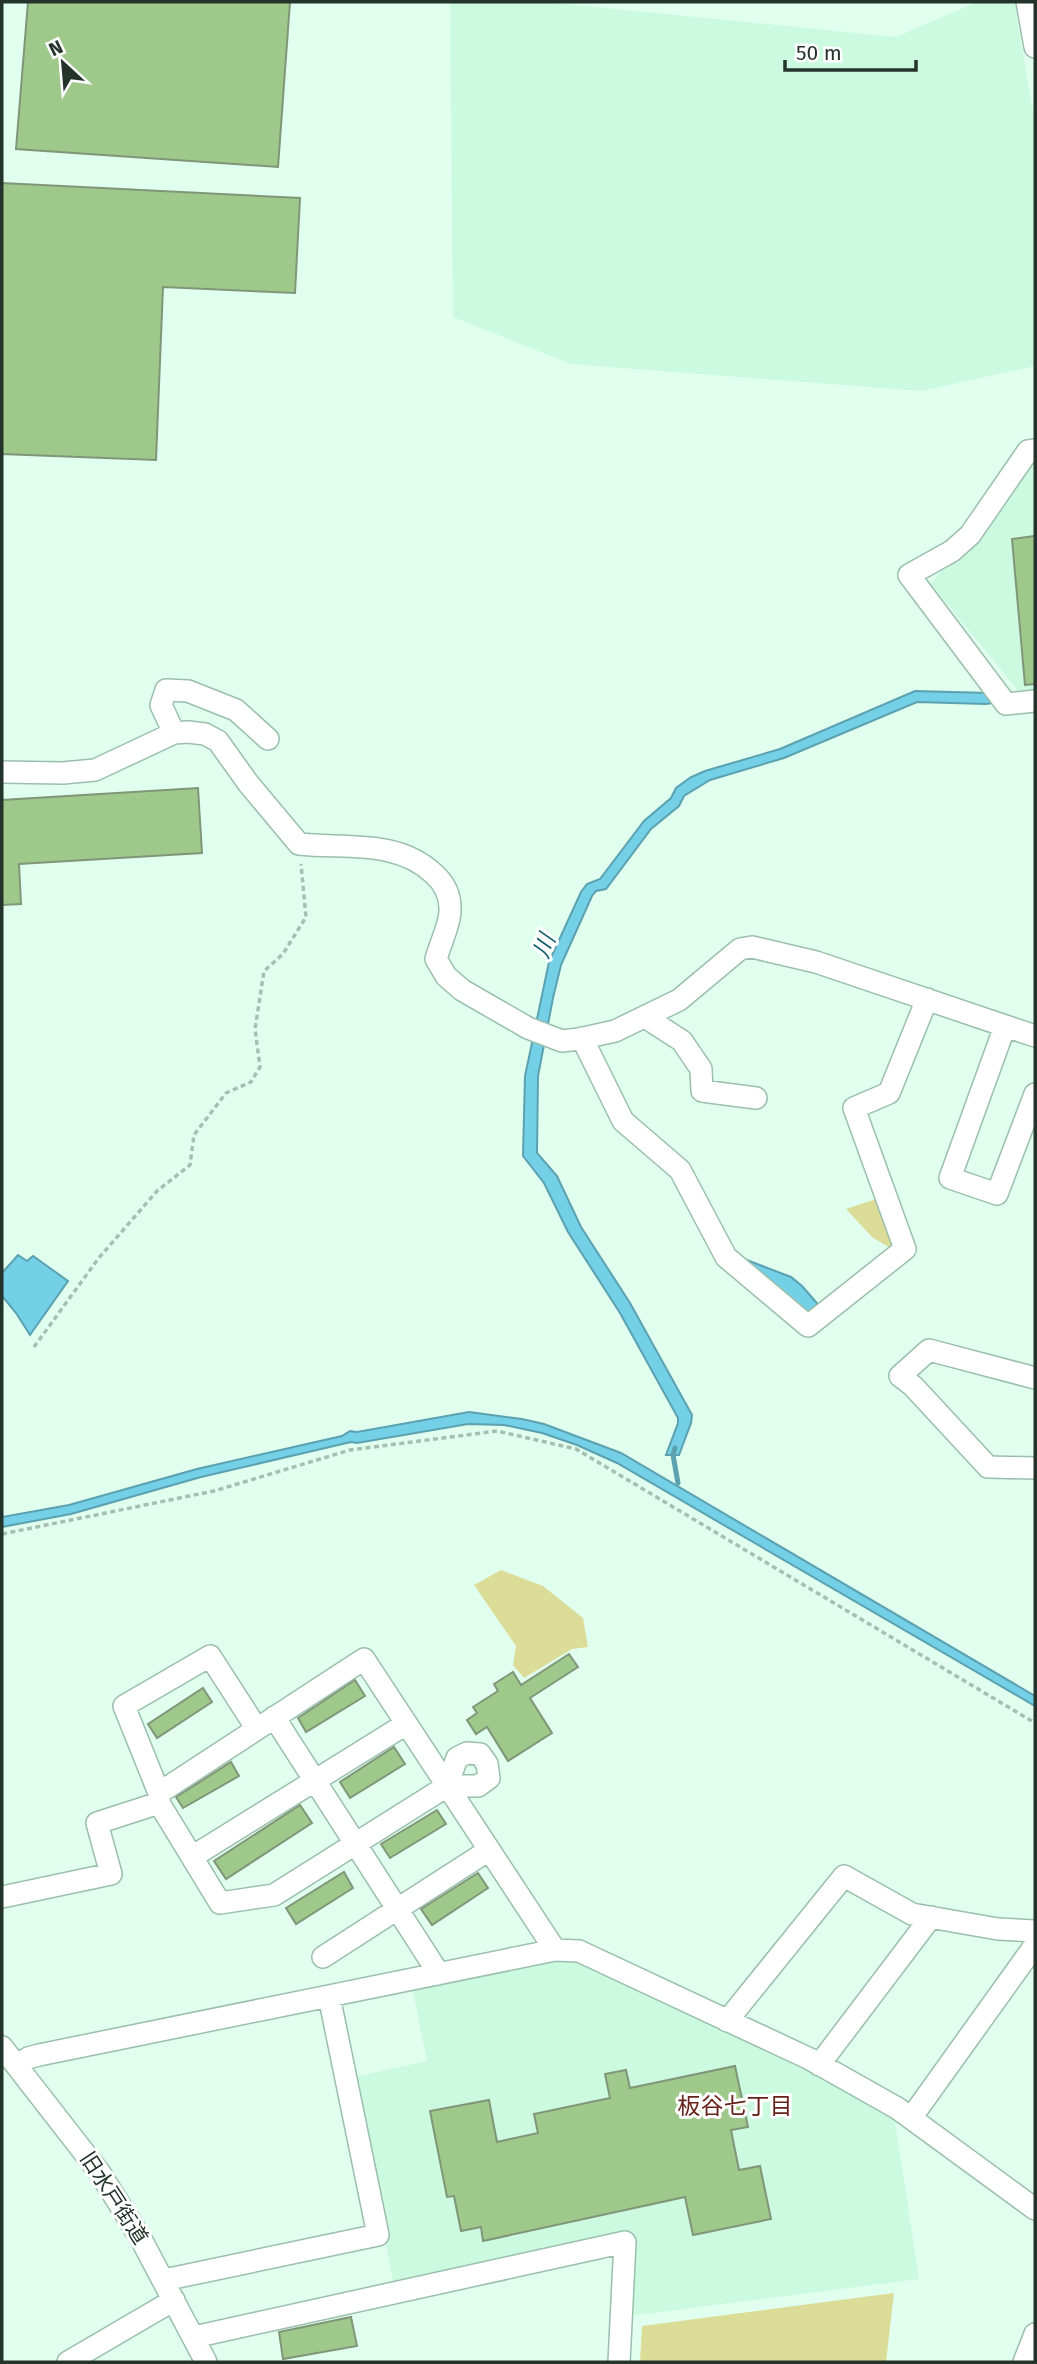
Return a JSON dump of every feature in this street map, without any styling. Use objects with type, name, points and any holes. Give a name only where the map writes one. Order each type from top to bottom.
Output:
[{"type":"street","points":[[1027,2],[1035,47]]},
{"type":"street","points":[[1035,450],[1028,451],[970,535],[952,551],[909,575],[1006,704],[1035,701]]},
{"type":"street","points":[[174,733],[161,705],[166,690],[188,691],[236,710],[268,739]]},
{"type":"street","points":[[2,772],[63,773],[95,770],[174,733],[205,734],[218,741],[248,783],[299,844],[384,849],[404,853],[430,869],[444,883],[449,899],[450,915],[436,959],[446,976],[462,990],[528,1028],[562,1041],[615,1031],[645,1017],[679,1000],[740,949],[752,947],[816,962],[1035,1036]]},
{"type":"street","points":[[582,1038],[623,1121],[680,1170],[726,1257],[808,1326],[905,1249],[854,1108],[889,1093],[927,999]]},
{"type":"street","points":[[645,1017],[682,1041],[701,1069],[702,1091],[756,1098]]},
{"type":"street","points":[[1005,1026],[950,1178],[997,1194],[1035,1094]]},
{"type":"street","points":[[1035,1378],[929,1350],[900,1376],[914,1386],[988,1467],[1035,1468]]},
{"type":"street","points":[[439,1974],[397,1910],[355,1844],[315,1781],[210,1656],[124,1706],[159,1798],[220,1903],[274,1895],[355,1844],[447,1786]]},
{"type":"street","points":[[2,1897],[111,1874],[97,1823],[159,1798],[265,1723],[363,1659],[555,1950]]},
{"type":"street","points":[[192,1857],[406,1724]]},
{"type":"street","points":[[323,1957],[489,1850]]},
{"type":"street","points":[[727,2021],[845,1876],[912,1914],[998,1929],[1035,1931]]},
{"type":"street","points":[[819,2065],[931,1917]]},
{"type":"street","points":[[911,2118],[1035,1945]]},
{"type":"street","points":[[17,2065],[39,2055],[555,1950],[579,1951],[819,2065],[911,2118],[1035,2209]]},
{"type":"street","points":[[164,2280],[378,2235],[330,1996]]},
{"type":"street","name":"旧水戸街道","points":[[2,2046],[100,2173],[164,2280],[206,2362]]},
{"type":"street","points":[[194,2337],[625,2242],[619,2362]]},
{"type":"street","points":[[68,2362],[174,2300]]},
{"type":"street","points":[[1024,2362],[1035,2334]]},
{"type":"path","points":[[34,1347],[98,1259],[157,1191],[190,1165],[194,1135],[226,1093],[251,1082],[260,1067],[255,1030],[264,971],[283,954],[306,917],[299,844]]},
{"type":"path","points":[[2,1534],[214,1491],[350,1450],[497,1431],[576,1449],[1035,1723]]},
{"type":"shaded area","points":[[450,2],[546,2],[896,37],[977,2],[1014,2],[1035,123],[1035,366],[921,391],[571,364],[453,317]]},
{"type":"shaded area","points":[[1035,458],[1035,691],[1020,693],[931,584]]},
{"type":"shaded area","points":[[577,1955],[893,2108],[919,2279],[630,2316],[633,2242],[394,2287],[355,2077],[427,2061],[412,1986]]},
{"type":"green space","points":[[882,1197],[895,1251],[872,1237],[846,1209]]},
{"type":"green space","points":[[501,1570],[543,1586],[583,1618],[588,1647],[572,1649],[524,1678],[513,1665],[516,1646],[474,1585]]},
{"type":"green space","points":[[894,2293],[886,2362],[640,2362],[642,2326]]},
{"type":"water","name":"川","points":[[915,691],[1025,694],[1012,700],[986,704],[917,702],[784,758],[710,780],[684,796],[679,806],[651,829],[606,889],[596,891],[561,965],[538,1076],[537,1153],[557,1176],[581,1227],[630,1303],[692,1415],[679,1455],[666,1455],[678,1418],[620,1313],[568,1232],[544,1183],[523,1156],[525,1076],[549,962],[581,892],[587,884],[600,879],[644,821],[671,798],[676,788],[705,771],[780,749]]},
{"type":"water","points":[[731,1254],[791,1277],[823,1310],[808,1321]]},
{"type":"water","points":[[18,1255],[27,1261],[33,1256],[68,1281],[30,1335],[2,1296],[2,1273]]},
{"type":"water","points":[[469,1412],[544,1424],[621,1453],[1035,1696],[1035,1706],[617,1463],[542,1433],[504,1425],[468,1424],[351,1442],[201,1477],[71,1514],[2,1527],[2,1517],[69,1505],[197,1469],[342,1436],[350,1431]]},
{"type":"building","points":[[28,2],[290,2],[278,167],[16,149]]},
{"type":"building","points":[[2,183],[300,198],[295,293],[163,287],[156,460],[2,454]]},
{"type":"building","points":[[1035,536],[1035,684],[1025,685],[1012,539]]},
{"type":"building","points":[[198,788],[202,853],[19,864],[21,904],[2,905],[2,800]]},
{"type":"building","points":[[569,1654],[578,1667],[530,1698],[552,1733],[508,1761],[487,1727],[476,1734],[467,1720],[477,1713],[473,1707],[498,1691],[494,1684],[513,1672],[521,1685]]},
{"type":"building","points":[[355,1680],[365,1696],[306,1732],[298,1718]]},
{"type":"building","points":[[203,1688],[212,1702],[157,1738],[148,1724]]},
{"type":"building","points":[[394,1747],[405,1764],[350,1798],[340,1782]]},
{"type":"building","points":[[231,1762],[239,1776],[183,1808],[176,1797]]},
{"type":"building","points":[[300,1805],[312,1823],[226,1879],[214,1861]]},
{"type":"building","points":[[437,1810],[446,1824],[390,1858],[381,1844]]},
{"type":"building","points":[[344,1872],[353,1888],[296,1924],[286,1908]]},
{"type":"building","points":[[478,1873],[488,1888],[432,1925],[421,1909]]},
{"type":"building","points":[[735,2066],[748,2127],[731,2130],[739,2170],[760,2166],[771,2219],[693,2235],[685,2197],[483,2241],[481,2227],[461,2231],[454,2196],[447,2197],[430,2111],[489,2100],[497,2142],[538,2133],[534,2114],[610,2098],[605,2074],[626,2070],[630,2088]]},
{"type":"building","points":[[351,2317],[357,2346],[283,2359],[279,2332]]},
{"type":"waterway","name":"川","points":[[675,1448],[673,1455],[678,1483]]},
{"type":"district","name":"板谷七丁目","points":[[735,2106]]}]
